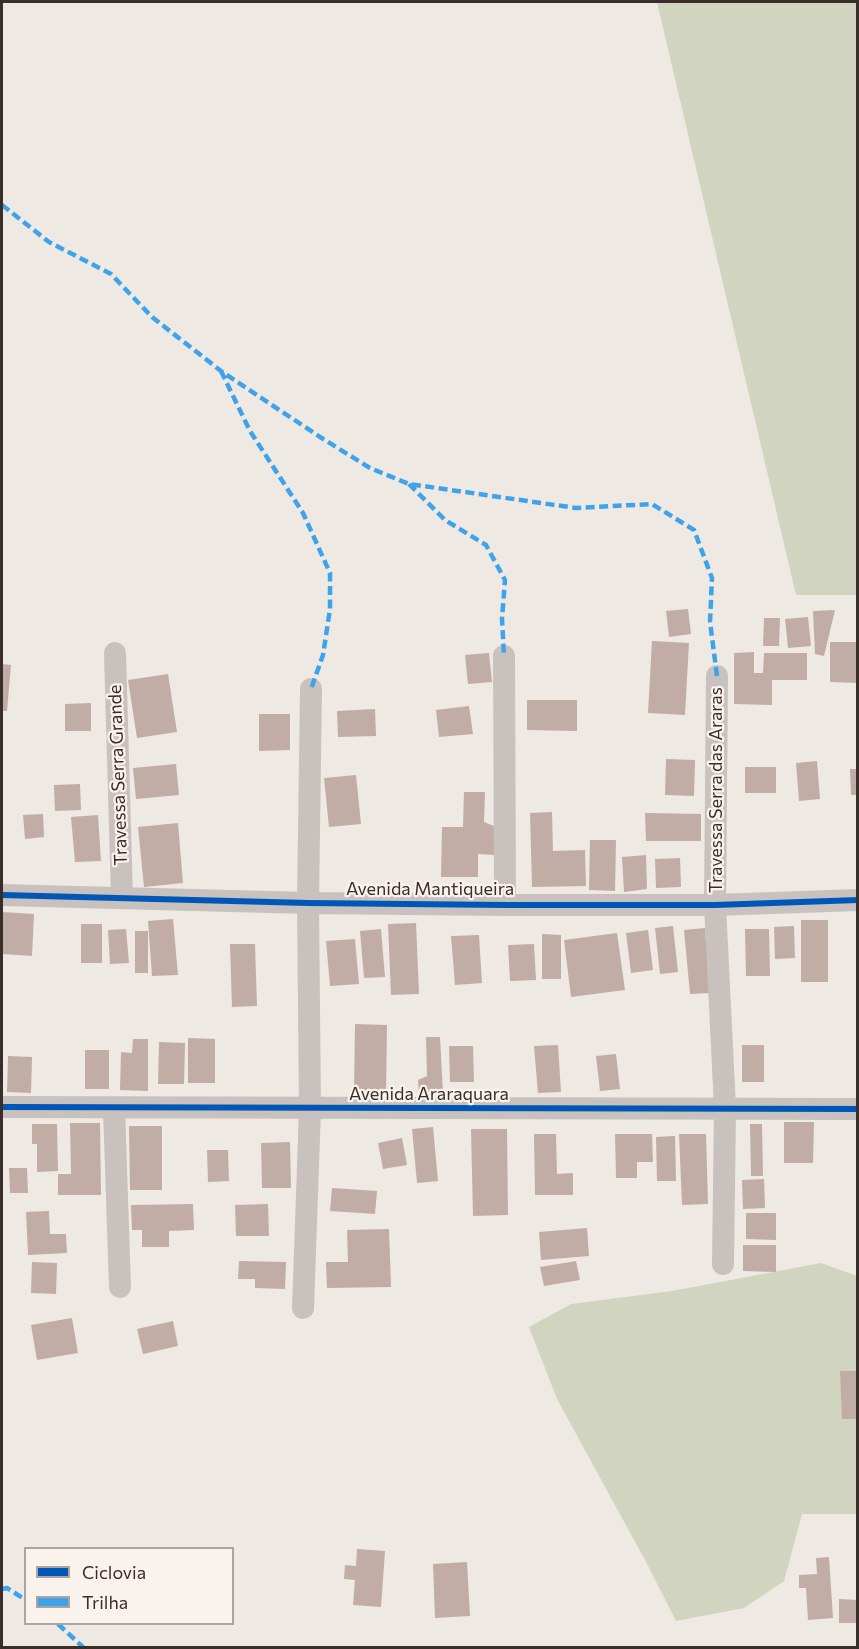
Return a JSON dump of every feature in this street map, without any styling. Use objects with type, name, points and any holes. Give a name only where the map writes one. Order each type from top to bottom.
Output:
[{"type":"street","name":"Travessa Serra Grande","points":[[115,653],[122,898]]},
{"type":"street","points":[[504,656],[505,905]]},
{"type":"street","name":"Travessa Serra das Araras","points":[[717,676],[716,905],[725,1108],[723,1264]]},
{"type":"street","points":[[303,1308],[310,1109],[308,903],[311,689]]},
{"type":"street","name":"Avenida Mantiqueira","points":[[2,895],[308,903],[505,905],[716,905],[858,900]]},
{"type":"street","name":"Avenida Araraquara","points":[[2,1107],[858,1108]]},
{"type":"street","points":[[114,1108],[120,1287]]},
{"type":"green space","points":[[657,2],[857,2],[857,595],[796,595]]},
{"type":"green space","points":[[821,1263],[857,1276],[857,1514],[802,1514],[784,1581],[744,1608],[676,1621],[557,1399],[529,1327],[571,1304],[672,1291]]},
{"type":"building","points":[[688,609],[691,634],[669,637],[666,611]]},
{"type":"building","points":[[835,610],[824,656],[815,654],[813,611]]},
{"type":"building","points":[[808,617],[811,646],[788,648],[785,619]]},
{"type":"building","points":[[764,618],[780,618],[779,646],[763,646]]},
{"type":"building","points":[[652,641],[689,643],[685,715],[648,713]]},
{"type":"building","points":[[830,642],[858,642],[858,683],[830,682]]},
{"type":"building","points":[[754,652],[754,673],[763,673],[764,653],[807,653],[807,680],[772,680],[772,705],[734,704],[734,653]]},
{"type":"building","points":[[489,653],[492,682],[468,684],[465,655]]},
{"type":"building","points":[[2,664],[11,665],[7,711],[2,711]]},
{"type":"building","points":[[168,674],[177,732],[137,738],[128,680]]},
{"type":"building","points":[[527,700],[577,700],[577,731],[527,730]]},
{"type":"building","points":[[91,703],[91,731],[65,731],[65,704]]},
{"type":"building","points":[[469,706],[473,734],[439,737],[436,710]]},
{"type":"building","points":[[375,709],[376,736],[338,737],[337,711]]},
{"type":"building","points":[[259,714],[290,714],[290,750],[259,751]]},
{"type":"building","points":[[666,759],[695,760],[694,796],[665,795]]},
{"type":"building","points":[[817,761],[820,799],[799,801],[796,763]]},
{"type":"building","points":[[176,764],[179,795],[136,799],[133,768]]},
{"type":"building","points":[[745,767],[776,767],[776,793],[745,793]]},
{"type":"building","points":[[850,769],[858,769],[858,795],[851,795]]},
{"type":"building","points":[[356,775],[361,824],[329,827],[324,778]]},
{"type":"building","points":[[80,784],[81,810],[55,811],[54,785]]},
{"type":"building","points":[[464,792],[485,792],[484,822],[494,826],[494,855],[478,854],[478,877],[441,877],[442,827],[463,827]]},
{"type":"building","points":[[552,812],[553,851],[585,850],[586,886],[532,887],[530,813]]},
{"type":"building","points":[[645,813],[701,814],[701,841],[646,841]]},
{"type":"building","points":[[43,814],[44,837],[25,839],[23,815]]},
{"type":"building","points":[[98,815],[101,861],[75,862],[71,817]]},
{"type":"building","points":[[178,823],[183,883],[144,887],[138,827]]},
{"type":"building","points":[[590,840],[616,840],[615,891],[589,890]]},
{"type":"building","points":[[646,855],[647,889],[624,892],[622,857]]},
{"type":"building","points":[[680,858],[681,887],[656,888],[655,859]]},
{"type":"building","points":[[2,912],[34,914],[32,956],[2,954]]},
{"type":"building","points":[[173,919],[178,975],[152,976],[148,921]]},
{"type":"building","points":[[801,920],[828,920],[828,982],[801,982]]},
{"type":"building","points":[[416,923],[419,994],[391,995],[388,924]]},
{"type":"building","points":[[81,924],[102,924],[102,963],[81,963]]},
{"type":"building","points":[[673,926],[678,972],[660,974],[655,928]]},
{"type":"building","points":[[794,926],[795,958],[775,959],[774,927]]},
{"type":"building","points":[[705,928],[710,993],[690,994],[684,930]]},
{"type":"building","points":[[126,929],[129,963],[110,964],[108,930]]},
{"type":"building","points":[[381,929],[385,977],[364,978],[360,931]]},
{"type":"building","points":[[745,929],[769,929],[770,976],[746,976]]},
{"type":"building","points":[[648,930],[653,970],[631,973],[626,933]]},
{"type":"building","points":[[135,931],[148,931],[148,973],[135,973]]},
{"type":"building","points":[[617,933],[625,990],[571,997],[564,940]]},
{"type":"building","points":[[542,934],[561,935],[561,979],[542,979]]},
{"type":"building","points":[[479,935],[482,983],[455,985],[451,936]]},
{"type":"building","points":[[355,939],[359,984],[330,986],[326,941]]},
{"type":"building","points":[[230,944],[255,944],[257,1006],[232,1007]]},
{"type":"building","points":[[534,944],[536,980],[510,981],[508,945]]},
{"type":"building","points":[[355,1024],[387,1025],[386,1094],[354,1093]]},
{"type":"building","points":[[426,1037],[440,1037],[443,1093],[419,1093],[418,1080],[427,1076]]},
{"type":"building","points":[[188,1038],[215,1039],[215,1083],[188,1083]]},
{"type":"building","points":[[133,1039],[148,1039],[148,1091],[120,1090],[121,1052],[132,1053]]},
{"type":"building","points":[[159,1042],[185,1043],[184,1084],[158,1084]]},
{"type":"building","points":[[558,1045],[561,1092],[538,1093],[534,1046]]},
{"type":"building","points":[[742,1045],[764,1045],[764,1082],[742,1082]]},
{"type":"building","points":[[449,1046],[473,1046],[474,1082],[450,1082]]},
{"type":"building","points":[[85,1050],[109,1050],[109,1089],[85,1089]]},
{"type":"building","points":[[616,1054],[620,1089],[600,1091],[596,1056]]},
{"type":"building","points":[[8,1056],[32,1057],[31,1093],[7,1092]]},
{"type":"building","points":[[784,1122],[814,1122],[813,1163],[784,1163]]},
{"type":"building","points":[[70,1123],[100,1123],[101,1195],[58,1195],[58,1174],[71,1174]]},
{"type":"building","points":[[32,1124],[57,1124],[58,1171],[37,1172],[37,1144],[32,1144]]},
{"type":"building","points":[[750,1124],[762,1124],[763,1176],[751,1176]]},
{"type":"building","points":[[129,1126],[162,1126],[162,1190],[130,1190]]},
{"type":"building","points":[[433,1127],[438,1181],[417,1183],[412,1129]]},
{"type":"building","points":[[471,1129],[507,1129],[508,1215],[473,1216]]},
{"type":"building","points":[[534,1134],[556,1134],[557,1174],[573,1173],[573,1195],[535,1195]]},
{"type":"building","points":[[615,1134],[652,1134],[653,1162],[637,1162],[637,1178],[616,1178]]},
{"type":"building","points":[[679,1134],[706,1134],[708,1204],[682,1205]]},
{"type":"building","points":[[675,1136],[676,1181],[657,1181],[656,1137]]},
{"type":"building","points":[[402,1138],[407,1165],[383,1169],[378,1143]]},
{"type":"building","points":[[290,1142],[291,1188],[262,1188],[261,1143]]},
{"type":"building","points":[[207,1150],[228,1150],[229,1181],[208,1182]]},
{"type":"building","points":[[9,1168],[27,1168],[28,1193],[10,1193]]},
{"type":"building","points":[[764,1179],[765,1208],[743,1209],[742,1180]]},
{"type":"building","points":[[332,1188],[377,1191],[375,1214],[330,1211]]},
{"type":"building","points":[[193,1204],[194,1230],[169,1231],[169,1247],[142,1247],[142,1230],[132,1230],[131,1205]]},
{"type":"building","points":[[268,1204],[269,1236],[236,1236],[235,1205]]},
{"type":"building","points":[[49,1211],[50,1234],[66,1234],[67,1253],[28,1255],[26,1212]]},
{"type":"building","points":[[746,1213],[776,1213],[776,1240],[746,1239]]},
{"type":"building","points":[[587,1228],[589,1256],[541,1260],[539,1232]]},
{"type":"building","points":[[389,1229],[391,1287],[327,1288],[326,1262],[348,1262],[347,1230]]},
{"type":"building","points":[[743,1245],[776,1245],[776,1272],[743,1271]]},
{"type":"building","points":[[239,1261],[286,1262],[285,1289],[255,1288],[255,1279],[238,1279]]},
{"type":"building","points":[[576,1261],[580,1280],[544,1286],[540,1267]]},
{"type":"building","points":[[32,1262],[57,1263],[56,1294],[31,1293]]},
{"type":"building","points":[[72,1318],[78,1353],[37,1360],[31,1325]]},
{"type":"building","points":[[173,1321],[178,1346],[143,1354],[137,1329]]},
{"type":"building","points":[[840,1371],[858,1371],[858,1419],[842,1419]]},
{"type":"building","points":[[357,1549],[385,1551],[381,1607],[353,1605],[355,1580],[344,1579],[345,1565],[356,1566]]},
{"type":"building","points":[[829,1557],[833,1618],[808,1620],[806,1588],[799,1588],[799,1575],[817,1574],[816,1558]]},
{"type":"building","points":[[467,1562],[470,1616],[435,1618],[433,1564]]},
{"type":"building","points":[[839,1599],[858,1600],[858,1623],[839,1623]]},
{"type":"marked path","points":[[2,205],[49,242],[111,274],[152,317],[221,371],[370,468],[409,484],[576,508],[652,504],[694,530],[712,578],[710,622],[717,676]]},
{"type":"marked path","points":[[221,371],[250,431],[303,513],[330,573],[330,609],[323,655],[311,689]]},
{"type":"marked path","points":[[409,484],[445,520],[486,545],[505,580],[502,619],[504,656]]},
{"type":"marked path","points":[[2,1589],[7,1588],[24,1599]]},
{"type":"marked path","points":[[59,1625],[84,1648]]},
{"type":"cycle path","points":[[2,895],[308,903],[505,905],[715,905],[858,900]]},
{"type":"cycle path","points":[[2,1107],[858,1109]]}]
